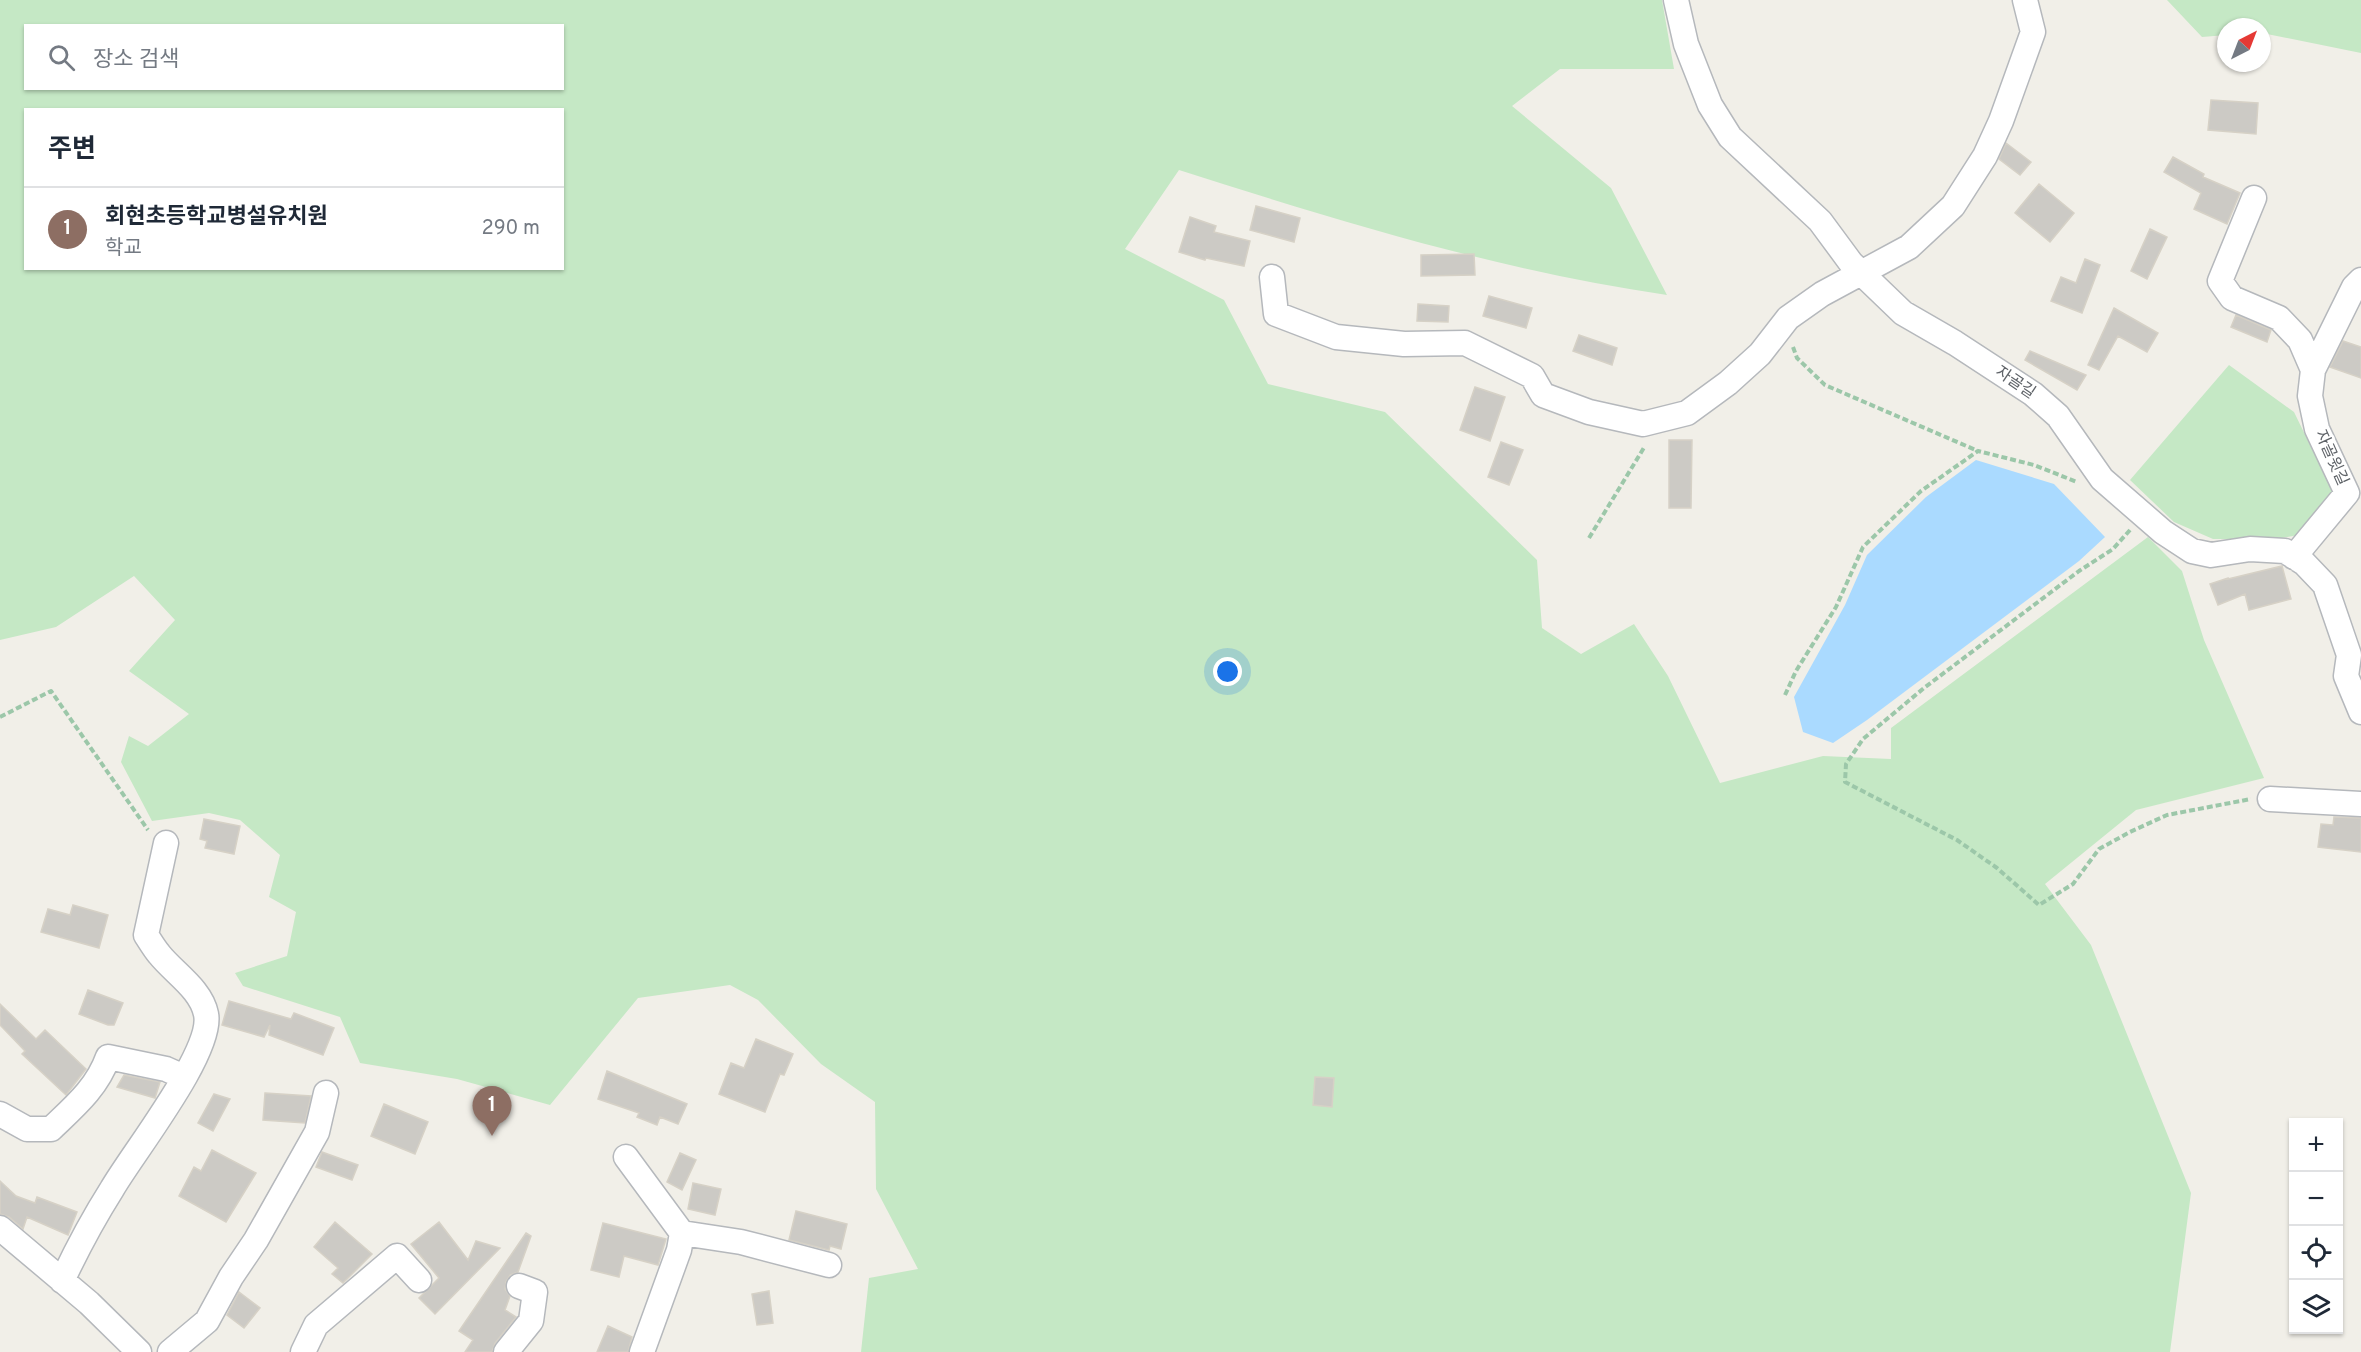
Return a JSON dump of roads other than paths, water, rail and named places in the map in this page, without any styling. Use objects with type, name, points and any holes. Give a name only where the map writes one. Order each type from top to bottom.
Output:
[{"type":"street","name":"자골길","points":[[1676,0],[1686,44],[1710,105],[1730,137],[1820,221],[1851,263],[1903,313],[1955,343],[2033,394],[2058,416],[2102,479],[2163,532],[2192,551],[2211,555],[2250,549],[2285,551],[2304,563],[2325,585],[2355,656],[2346,676],[2361,712]]},
{"type":"street","points":[[1272,277],[1276,314],[1336,337],[1404,344],[1465,343],[1532,376],[1543,395],[1589,412],[1643,424],[1687,413],[1728,383],[1760,354],[1785,323],[1822,294],[1909,248],[1953,206],[1984,156],[2001,121],[2033,32],[2025,0]]},
{"type":"street","points":[[2254,198],[2220,281],[2232,298],[2278,318],[2300,339],[2313,370]]},
{"type":"street","name":"자골윗길","points":[[2294,557],[2347,493],[2316,429],[2310,396],[2313,370],[2354,287],[2361,280]]},
{"type":"street","points":[[2270,799],[2361,804]]},
{"type":"street","points":[[62,1281],[84,1235],[140,1144],[170,1105],[202,1042],[207,1015],[196,994],[158,953],[146,935],[159,840]]},
{"type":"street","points":[[0,1114],[27,1129],[51,1129],[85,1098],[103,1071],[108,1057],[166,1069],[184,1077]]},
{"type":"street","points":[[170,1352],[207,1322],[317,1132],[326,1093]]},
{"type":"street","points":[[626,1157],[682,1233],[741,1242],[829,1265]]},
{"type":"street","points":[[0,1228],[88,1303],[140,1352]]},
{"type":"street","points":[[642,1352],[679,1250],[682,1233]]},
{"type":"street","points":[[303,1352],[316,1325],[397,1256],[419,1280]]},
{"type":"street","points":[[506,1352],[531,1321],[535,1292],[519,1286]]},
{"type":"water","points":[[1976,460],[2054,484],[2105,537],[2079,561],[1833,743],[1803,732],[1794,697],[1845,605],[1867,555],[1926,497]]},
{"type":"place","name":"회현초등학교병설유치원","points":[[492,1136]]}]
